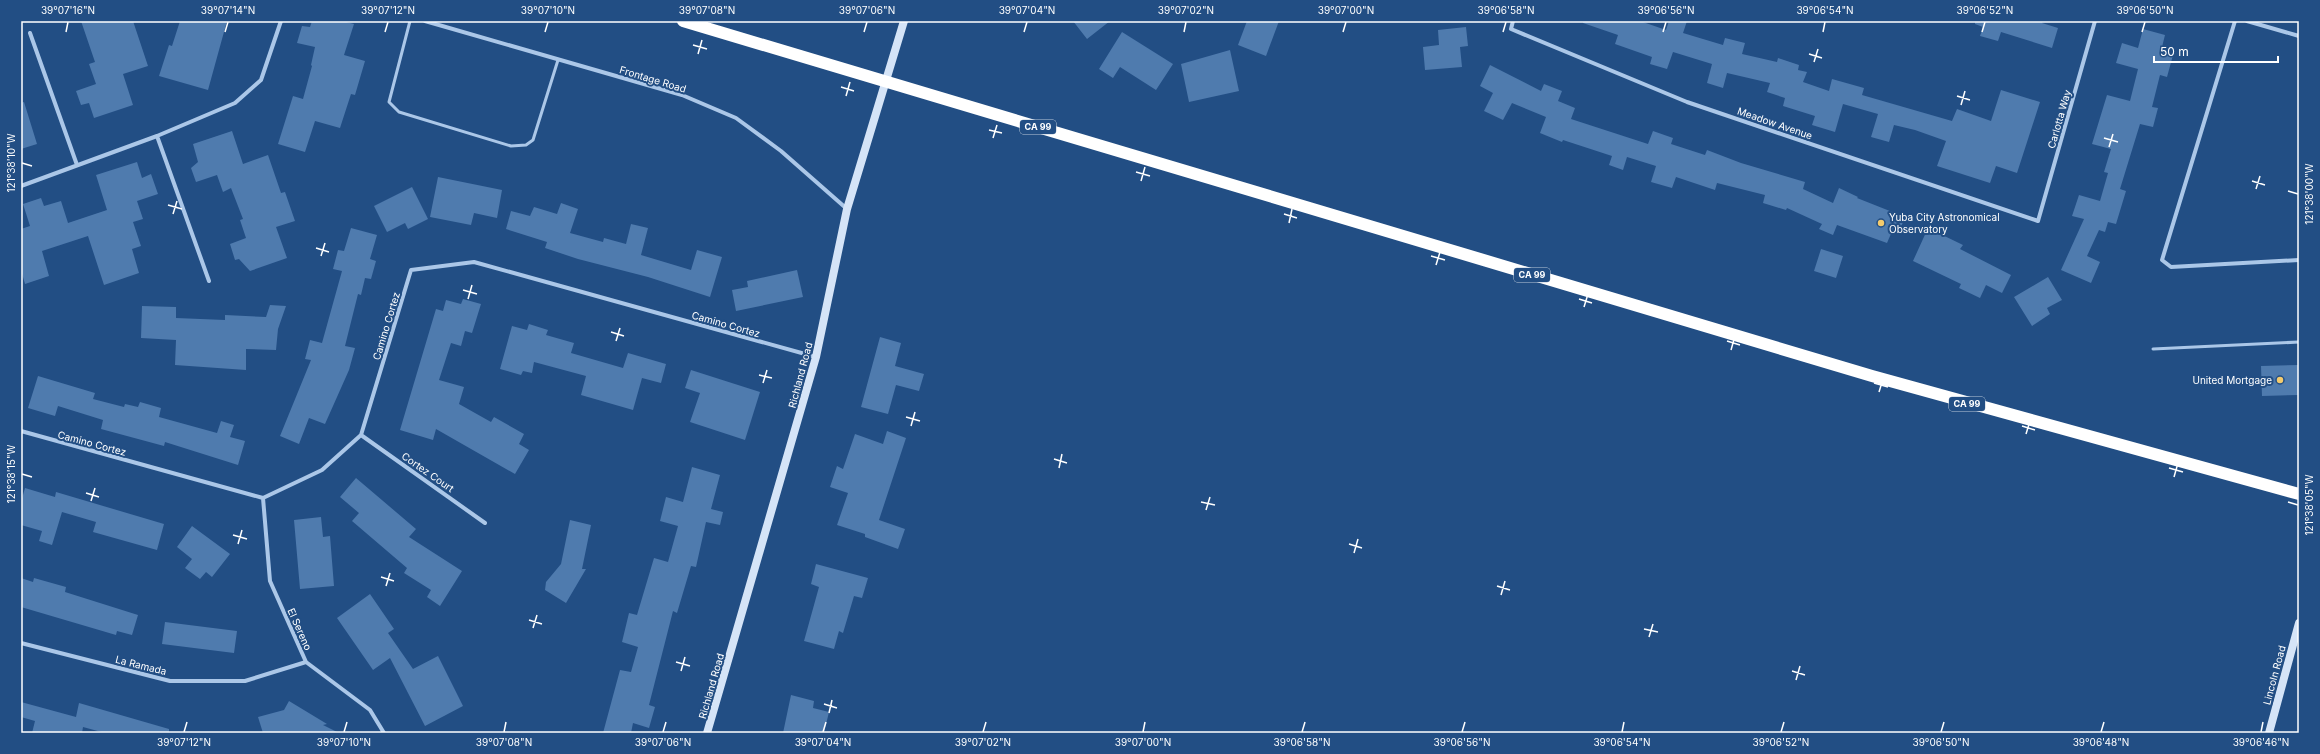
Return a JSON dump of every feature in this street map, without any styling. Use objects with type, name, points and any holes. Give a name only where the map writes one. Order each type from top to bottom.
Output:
[{"type":"highway","name":"CA 99","points":[[683,21],[885,80],[1872,376],[2299,494]]},
{"type":"street","points":[[21,186],[157,136],[235,103],[261,80],[281,21]]},
{"type":"street","name":"Frontage Road","points":[[425,21],[682,95],[736,118],[781,151],[847,209]]},
{"type":"street","name":"Richland Road","points":[[708,733],[816,357],[847,209],[904,21]]},
{"type":"street","name":"Meadow Avenue","points":[[1513,21],[1511,29],[1687,102],[2038,221]]},
{"type":"street","name":"Carlotta Way","points":[[2038,221],[2095,21]]},
{"type":"street","points":[[2235,21],[2162,260],[2171,267],[2299,260]]},
{"type":"street","points":[[2247,21],[2299,36]]},
{"type":"street","points":[[30,33],[77,165]]},
{"type":"street","points":[[157,136],[209,281]]},
{"type":"street","name":"Camino Cortez","points":[[361,435],[411,270],[474,262],[816,357]]},
{"type":"street","name":"Camino Cortez","points":[[21,431],[263,498]]},
{"type":"street","points":[[263,498],[322,470],[361,435]]},
{"type":"street","name":"Cortez Court","points":[[361,435],[485,523]]},
{"type":"street","name":"El Sereno","points":[[263,498],[270,581],[306,662],[370,710],[384,733]]},
{"type":"street","name":"Lincoln Road","points":[[2269,733],[2299,623]]},
{"type":"street","name":"La Ramada","points":[[21,643],[170,681],[244,681],[306,662]]},
{"type":"lane","points":[[410,21],[390,102],[399,112],[511,146],[526,145],[533,140],[558,60]]},
{"type":"lane","points":[[2153,349],[2299,342]]},
{"type":"building","points":[[81,21],[133,21],[148,66],[123,74],[133,105],[94,118],[89,103],[81,105],[76,91],[96,84],[89,64],[95,62]]},
{"type":"building","points":[[180,21],[227,21],[208,90],[159,76],[169,45],[172,46]]},
{"type":"building","points":[[312,21],[342,21],[354,24],[344,55],[365,61],[355,95],[351,94],[340,128],[315,121],[305,152],[278,144],[293,96],[303,99],[312,66],[315,47],[297,43],[302,26],[310,27]]},
{"type":"building","points":[[1073,21],[1110,21],[1087,39]]},
{"type":"building","points":[[1247,21],[1279,21],[1266,56],[1238,45]]},
{"type":"building","points":[[1583,21],[1640,21],[1666,30],[1669,21],[1687,21],[1683,33],[1723,45],[1725,38],[1745,43],[1742,54],[1777,62],[1778,58],[1799,65],[1798,70],[1807,72],[1803,82],[1829,91],[1832,79],[1864,88],[1862,95],[1952,121],[1957,109],[1991,121],[2001,90],[2040,102],[2017,173],[1996,166],[1990,183],[1937,166],[1946,141],[1915,130],[1894,125],[1889,142],[1871,137],[1878,114],[1843,104],[1835,132],[1812,125],[1815,116],[1783,106],[1785,98],[1767,92],[1770,83],[1727,73],[1723,88],[1707,83],[1712,64],[1673,52],[1667,69],[1650,64],[1652,57],[1615,44],[1618,35],[1583,23]]},
{"type":"building","points":[[1975,21],[2043,21],[2042,23],[2058,28],[2052,48],[2001,32],[1998,41],[1980,36],[1983,27],[1975,24]]},
{"type":"building","points":[[1466,27],[1468,46],[1460,47],[1462,67],[1425,70],[1423,47],[1439,45],[1438,30]]},
{"type":"building","points":[[2143,29],[2165,35],[2161,51],[2173,55],[2167,77],[2160,75],[2152,107],[2158,108],[2153,127],[2140,124],[2120,189],[2126,191],[2116,224],[2108,222],[2105,232],[2099,230],[2087,256],[2100,262],[2091,283],[2061,270],[2084,219],[2072,216],[2079,195],[2100,201],[2108,173],[2104,172],[2111,149],[2092,144],[2107,95],[2130,101],[2138,69],[2116,63],[2122,43],[2138,48]]},
{"type":"building","points":[[1122,32],[1173,64],[1156,90],[1120,67],[1113,78],[1099,69]]},
{"type":"building","points":[[1230,50],[1239,91],[1189,102],[1181,64]]},
{"type":"building","points":[[1490,65],[1541,91],[1544,84],[1562,91],[1558,101],[1575,108],[1571,119],[1648,144],[1653,131],[1673,138],[1671,144],[1705,155],[1707,150],[1741,163],[1805,182],[1803,189],[1833,203],[1839,188],[1858,197],[1857,198],[1905,217],[1899,232],[1893,229],[1887,243],[1837,225],[1833,235],[1819,229],[1822,224],[1787,208],[1786,210],[1763,203],[1765,195],[1717,183],[1715,190],[1676,177],[1672,188],[1651,182],[1656,166],[1627,157],[1623,170],[1609,165],[1612,156],[1563,140],[1562,142],[1540,133],[1546,117],[1512,103],[1503,120],[1484,111],[1493,93],[1480,86]]},
{"type":"building","points":[[24,102],[37,144],[21,149],[21,103]]},
{"type":"building","points":[[232,131],[243,164],[268,155],[281,193],[285,192],[295,221],[276,227],[287,258],[250,271],[239,259],[235,260],[230,244],[246,238],[240,220],[243,219],[231,188],[223,192],[217,175],[196,182],[191,168],[198,162],[193,144]]},
{"type":"building","points":[[137,162],[142,178],[151,174],[158,194],[137,201],[143,219],[133,222],[141,246],[132,249],[139,273],[104,285],[88,236],[42,251],[49,276],[25,284],[21,270],[21,229],[30,226],[23,204],[41,198],[44,206],[61,201],[68,223],[107,210],[96,175]]},
{"type":"building","points":[[438,177],[502,190],[497,218],[474,213],[471,225],[430,217]]},
{"type":"building","points":[[412,187],[428,219],[408,229],[405,223],[387,232],[374,206]]},
{"type":"building","points":[[561,203],[578,209],[570,233],[603,242],[604,238],[626,244],[631,224],[648,228],[641,255],[691,270],[697,250],[722,257],[710,297],[648,277],[578,259],[545,248],[547,242],[506,229],[511,211],[530,216],[534,207],[557,214]]},
{"type":"building","points":[[351,228],[377,235],[370,259],[376,261],[371,279],[365,278],[361,295],[358,294],[345,346],[355,348],[349,370],[325,424],[309,418],[299,444],[280,436],[311,360],[305,359],[310,340],[322,343],[342,271],[333,269],[338,250],[344,251]]},
{"type":"building","points":[[1928,228],[1963,245],[1960,249],[2011,275],[2002,293],[1986,285],[1980,298],[1959,288],[1961,284],[1913,261]]},
{"type":"building","points":[[1821,249],[1843,256],[1836,278],[1814,271]]},
{"type":"building","points":[[797,270],[803,297],[736,311],[732,290],[748,287],[747,281]]},
{"type":"building","points":[[2048,277],[2062,300],[2047,308],[2050,314],[2032,326],[2014,297]]},
{"type":"building","points":[[463,299],[481,304],[472,333],[465,331],[461,346],[451,343],[439,380],[464,387],[459,404],[491,422],[494,417],[524,434],[519,444],[529,450],[515,474],[436,429],[433,440],[400,430],[436,309],[443,311],[446,300],[461,304]]},
{"type":"building","points":[[270,305],[286,306],[278,329],[276,350],[246,349],[246,370],[175,365],[176,340],[141,338],[142,306],[176,307],[176,318],[225,320],[225,315],[266,317]]},
{"type":"building","points":[[529,324],[548,330],[546,335],[574,343],[571,353],[623,368],[628,353],[666,364],[661,383],[642,378],[633,410],[581,395],[586,376],[534,362],[532,373],[523,371],[521,375],[500,369],[512,326],[527,330]]},
{"type":"building","points":[[880,337],[901,343],[895,366],[924,374],[919,391],[896,385],[888,414],[861,407]]},
{"type":"building","name":"United Mortgage","points":[[2299,365],[2299,395],[2262,396],[2261,366]]},
{"type":"building","points":[[691,370],[760,392],[745,440],[690,422],[700,393],[685,388]]},
{"type":"building","points":[[38,376],[95,393],[93,399],[124,407],[125,404],[138,407],[140,402],[161,408],[159,417],[217,433],[221,421],[234,425],[230,437],[245,441],[238,465],[165,442],[164,446],[101,429],[103,420],[58,406],[55,416],[28,408]]},
{"type":"building","points":[[887,431],[906,438],[879,520],[905,529],[898,549],[865,537],[865,534],[837,525],[848,493],[830,487],[837,466],[843,469],[855,434],[883,444]]},
{"type":"building","points":[[692,467],[720,475],[711,509],[723,512],[720,525],[706,522],[696,567],[691,566],[677,613],[673,611],[649,705],[655,707],[649,728],[633,723],[631,733],[603,733],[620,670],[631,672],[638,647],[622,642],[629,613],[637,615],[654,558],[668,562],[678,526],[660,521],[666,497],[683,502]]},
{"type":"building","points":[[356,478],[416,529],[409,537],[462,571],[440,606],[427,597],[431,590],[404,573],[407,568],[352,521],[359,513],[340,497]]},
{"type":"building","points":[[25,488],[55,497],[56,492],[164,524],[157,550],[93,532],[96,522],[62,512],[52,545],[39,541],[42,531],[21,525],[21,502]]},
{"type":"building","points":[[321,517],[323,537],[330,536],[334,586],[300,589],[294,520]]},
{"type":"building","points":[[570,520],[591,525],[582,569],[586,569],[566,603],[545,590],[546,582],[561,564]]},
{"type":"building","points":[[192,526],[230,554],[212,577],[206,572],[200,579],[185,568],[192,559],[177,547]]},
{"type":"building","points":[[816,564],[868,578],[862,598],[854,596],[843,633],[839,631],[834,649],[804,641],[819,587],[811,584]]},
{"type":"building","points":[[21,578],[33,582],[34,578],[66,587],[65,592],[138,615],[132,635],[117,631],[116,635],[21,607]]},
{"type":"building","points":[[370,594],[394,629],[388,633],[413,669],[438,656],[463,706],[425,726],[390,658],[373,670],[337,618]]},
{"type":"building","points":[[165,622],[237,631],[234,653],[162,644]]},
{"type":"building","points":[[791,695],[814,701],[813,708],[829,712],[824,733],[783,733]]},
{"type":"building","points":[[289,701],[327,724],[323,725],[339,733],[263,733],[258,717],[284,710]]},
{"type":"building","points":[[21,702],[76,717],[79,703],[169,729],[169,733],[105,733],[83,727],[82,733],[32,733],[35,721],[21,717]]},
{"type":"place","name":"Yuba City Astronomical Observatory","points":[[1881,223]]},
{"type":"place","name":"United Mortgage","points":[[2280,380]]}]
